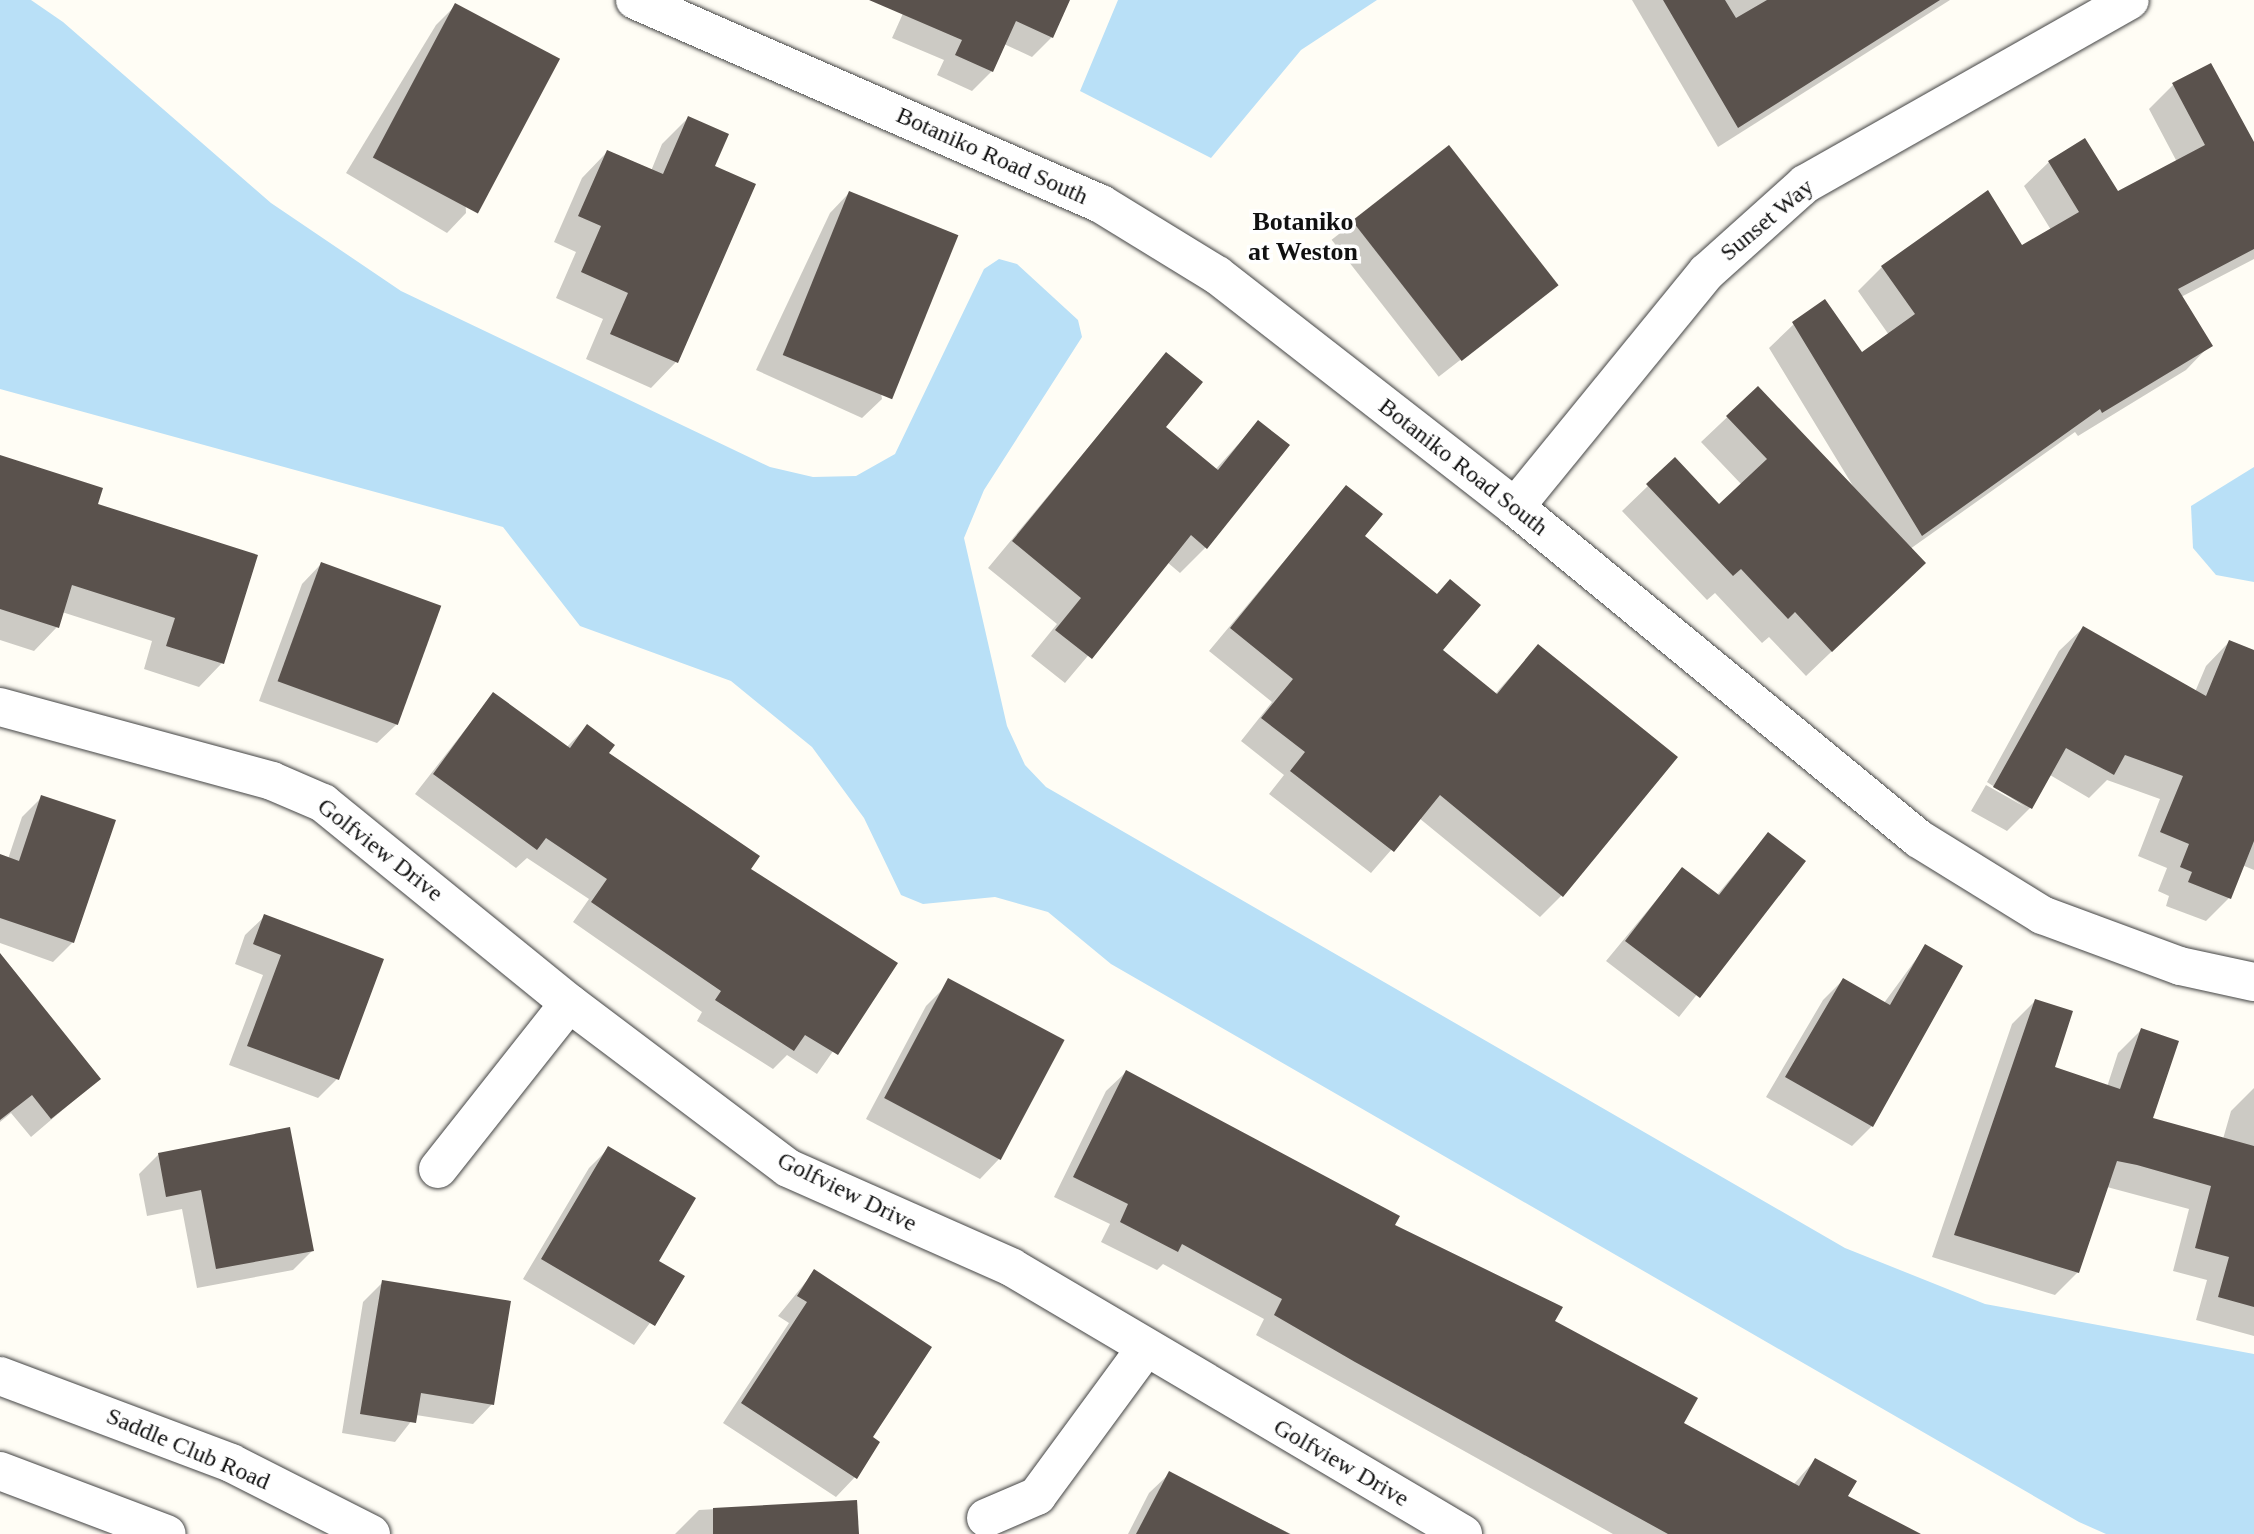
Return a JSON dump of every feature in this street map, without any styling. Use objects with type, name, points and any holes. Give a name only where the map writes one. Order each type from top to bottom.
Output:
[{"type":"street","name":"Botaniko Road South","points":[[635,0],[1101,204],[1217,275],[1515,507],[1919,839],[2042,915],[2180,966],[2254,982]]},
{"type":"street","name":"Sunset Way","points":[[1515,507],[1707,272],[1805,184],[2130,0]]},
{"type":"street","name":"Golfview Drive","points":[[0,707],[301,791],[344,818],[569,1003],[788,1168],[1012,1267],[1145,1349],[1464,1534]]},
{"type":"street","points":[[438,1169],[569,1003]]},
{"type":"street","points":[[986,1518],[1037,1496],[1145,1349]]},
{"type":"street","name":"Saddle Club Road","points":[[0,1376],[231,1463],[371,1534]]},
{"type":"street","points":[[0,1471],[167,1534]]},
{"type":"water","points":[[0,0],[31,0],[63,22],[271,203],[401,291],[770,467],[813,477],[856,476],[895,454],[984,269],[999,259],[1017,264],[1078,320],[1082,337],[984,490],[964,538],[1007,726],[1025,765],[1046,787],[1845,1248],[1985,1304],[2254,1354],[2254,1534],[2106,1534],[2079,1522],[1111,964],[1048,912],[995,897],[923,904],[901,895],[864,818],[812,747],[731,681],[580,626],[503,527],[0,389]]},
{"type":"water","points":[[1118,0],[1377,0],[1301,50],[1211,158],[1080,91]]},
{"type":"water","points":[[2254,467],[2254,582],[2216,575],[2193,548],[2191,506]]},
{"type":"building","points":[[869,0],[1070,0],[1053,38],[1016,21],[993,72],[955,55],[962,40]]},
{"type":"building","points":[[1663,0],[1725,0],[1736,18],[1767,0],[1940,0],[1738,128]]},
{"type":"building","points":[[455,3],[560,59],[478,213],[373,158]]},
{"type":"building","points":[[2211,63],[2254,142],[2254,249],[2178,289],[2213,346],[2102,413],[2100,409],[1922,536],[1792,322],[1825,299],[1862,352],[1915,314],[1881,266],[1988,190],[2022,245],[2079,212],[2048,161],[2085,138],[2118,191],[2205,145],[2172,83]]},
{"type":"building","points":[[688,116],[729,134],[715,166],[756,184],[678,363],[610,334],[628,293],[581,272],[601,226],[578,216],[607,150],[663,174]]},
{"type":"building","points":[[1449,145],[1559,285],[1462,361],[1352,221]]},
{"type":"building","points":[[849,191],[958,235],[892,399],[783,355]]},
{"type":"building","points":[[1166,352],[1203,382],[1166,427],[1218,470],[1258,420],[1290,445],[1207,549],[1191,535],[1092,659],[1055,630],[1081,598],[1012,541]]},
{"type":"building","points":[[1758,386],[1926,563],[1832,652],[1795,612],[1788,619],[1741,569],[1733,576],[1646,484],[1675,457],[1719,504],[1767,459],[1726,416]]},
{"type":"building","points":[[0,455],[103,488],[98,504],[258,555],[224,664],[166,646],[175,618],[72,585],[59,628],[0,609]]},
{"type":"building","points":[[1346,485],[1383,514],[1365,536],[1437,594],[1450,579],[1481,605],[1443,650],[1497,694],[1538,644],[1678,757],[1563,897],[1440,795],[1394,852],[1290,771],[1305,752],[1261,718],[1293,679],[1230,628]]},
{"type":"building","points":[[321,562],[441,606],[398,725],[278,681]]},
{"type":"building","points":[[2083,626],[2206,696],[2229,640],[2254,650],[2254,841],[2231,899],[2188,882],[2192,872],[2180,867],[2189,844],[2160,832],[2183,776],[2125,755],[2114,775],[2066,748],[2032,809],[1993,787]]},
{"type":"building","points":[[493,692],[570,748],[587,724],[615,745],[609,753],[760,856],[751,869],[898,963],[838,1055],[805,1035],[794,1051],[715,1000],[721,991],[591,902],[607,879],[546,838],[537,850],[433,774]]},
{"type":"building","points":[[41,795],[116,820],[74,943],[0,918],[0,854],[19,861]]},
{"type":"building","points":[[1768,832],[1806,861],[1700,998],[1625,941],[1682,867],[1719,895]]},
{"type":"building","points":[[264,914],[384,959],[339,1080],[247,1046],[281,955],[253,944]]},
{"type":"building","points":[[1925,944],[1963,966],[1873,1127],[1785,1077],[1843,978],[1890,1005]]},
{"type":"building","points":[[0,953],[101,1079],[51,1119],[32,1095],[0,1120]]},
{"type":"building","points":[[948,978],[1065,1040],[1001,1160],[884,1098]]},
{"type":"building","points":[[2035,999],[2073,1011],[2055,1067],[2120,1089],[2141,1028],[2179,1041],[2153,1118],[2254,1146],[2254,1307],[2218,1297],[2229,1257],[2195,1248],[2211,1186],[2137,1165],[2117,1161],[2079,1273],[1954,1235]]},
{"type":"building","points":[[1126,1070],[1400,1216],[1395,1225],[1563,1307],[1555,1321],[1698,1398],[1684,1423],[1799,1486],[1815,1458],[1857,1481],[1848,1496],[1921,1534],[1668,1534],[1274,1315],[1282,1299],[1182,1244],[1178,1252],[1120,1222],[1128,1204],[1073,1177]]},
{"type":"building","points":[[290,1127],[314,1251],[216,1269],[201,1190],[166,1197],[158,1153]]},
{"type":"building","points":[[608,1146],[696,1198],[659,1261],[685,1276],[655,1326],[541,1259]]},
{"type":"building","points":[[814,1269],[932,1347],[873,1437],[880,1442],[857,1479],[741,1403],[807,1302],[797,1296]]},
{"type":"building","points":[[382,1280],[511,1301],[494,1405],[421,1393],[416,1423],[360,1414]]},
{"type":"building","points":[[1169,1471],[1290,1534],[1136,1534]]},
{"type":"building","points":[[857,1500],[859,1534],[713,1534],[713,1508]]},
{"type":"district","name":"Botaniko at Weston","points":[[1303,237]]}]
